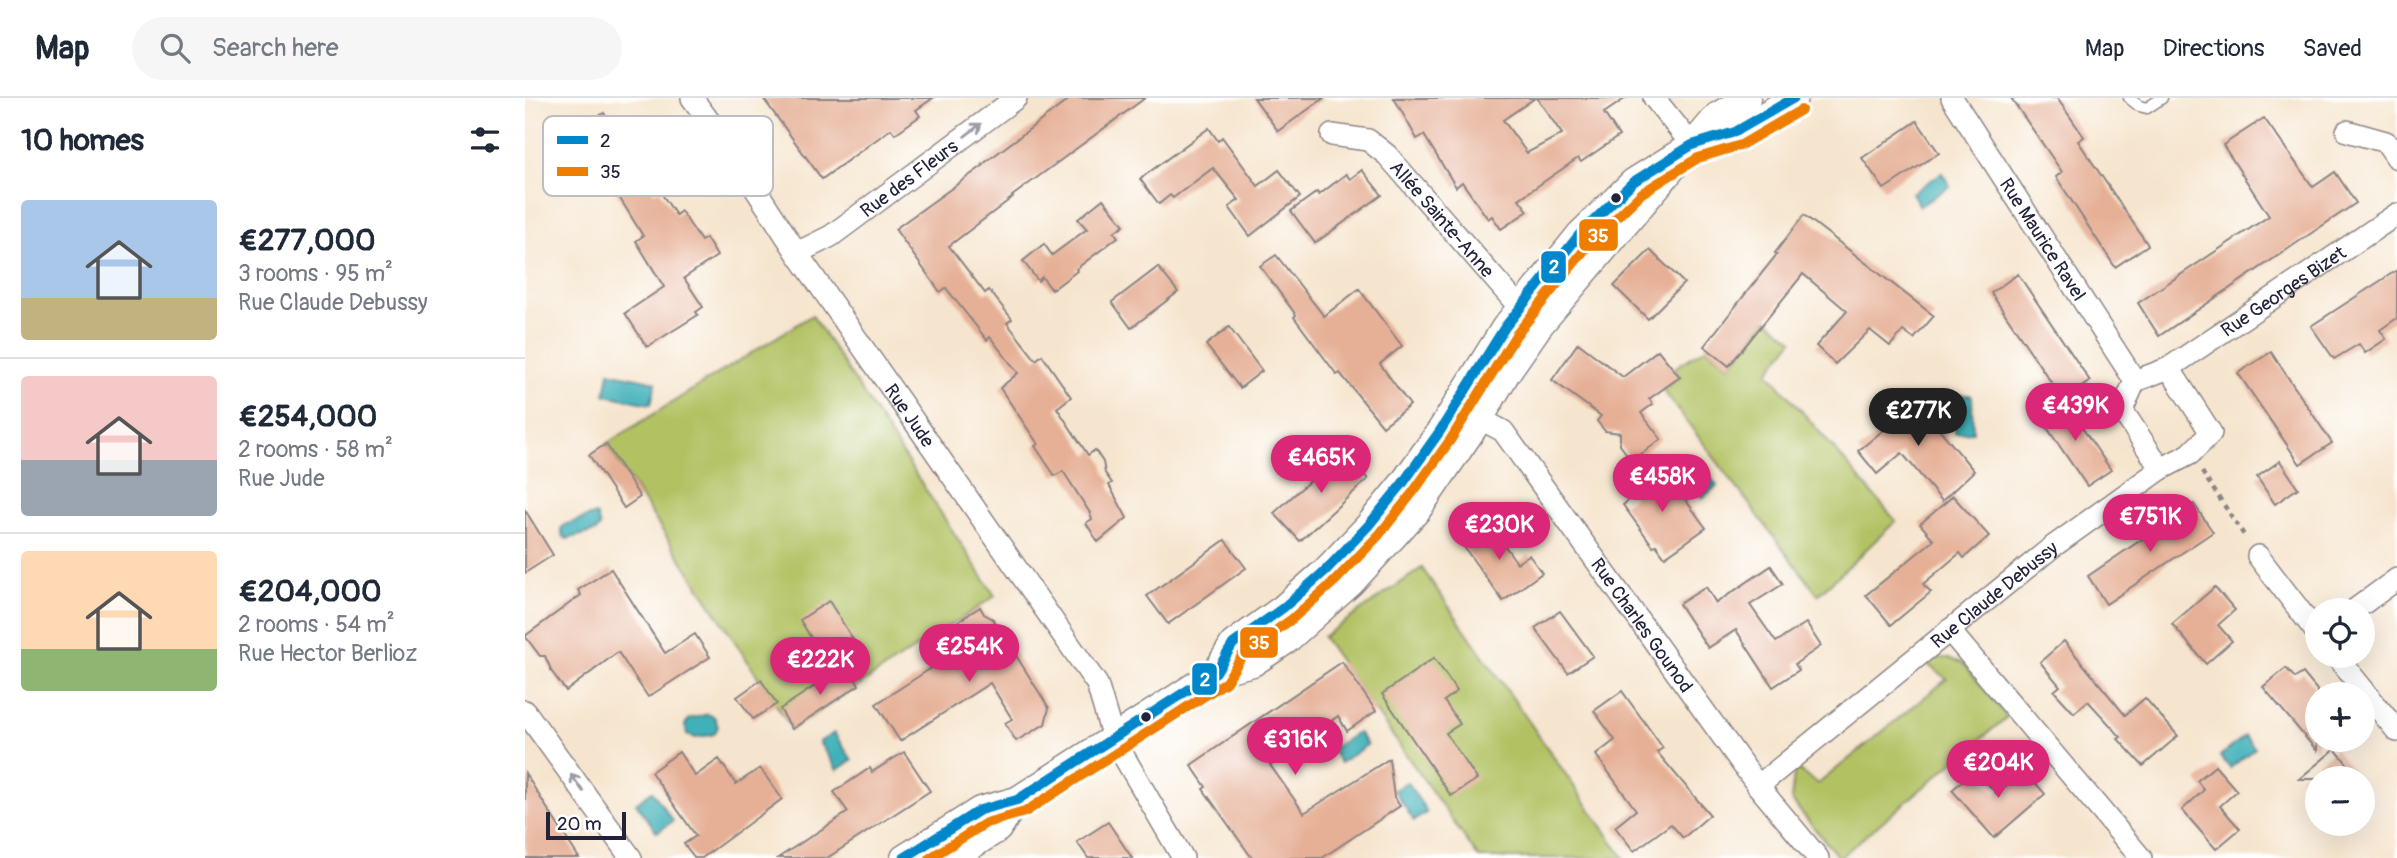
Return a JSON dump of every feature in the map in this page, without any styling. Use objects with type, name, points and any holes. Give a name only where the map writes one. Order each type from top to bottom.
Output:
[{"type":"street","name":"Rue Jude","points":[[692,98],[705,116]]},
{"type":"street","name":"Rue des Fleurs","points":[[797,253],[831,236],[1016,98]]},
{"type":"street","points":[[1654,98],[1692,145]]},
{"type":"street","points":[[1216,672],[1233,644],[1283,608],[1325,571],[1368,526],[1403,483],[1456,406],[1505,327],[1530,316],[1616,233],[1717,116],[1747,98]]},
{"type":"street","points":[[1692,145],[1735,132],[1794,98]]},
{"type":"street","name":"Rue Maurice Ravel","points":[[1952,98],[2135,380]]},
{"type":"street","points":[[2347,131],[2386,142],[2397,158]]},
{"type":"street","name":"Allée Sainte-Anne","points":[[1332,135],[1368,140],[1387,155],[1530,316]]},
{"type":"street","name":"Rue Jude","points":[[760,196],[1097,684],[1113,738],[1183,858]]},
{"type":"street","name":"Rue Georges Bizet","points":[[2169,368],[2397,214]]},
{"type":"street","points":[[904,858],[980,810],[1017,800],[1216,672],[1253,663],[1286,641],[1351,583],[1417,510],[1480,419],[1508,371],[1530,316]]},
{"type":"street","points":[[2161,468],[2122,410],[2135,380],[2169,368]]},
{"type":"street","name":"Rue Claude Debussy","points":[[1758,786],[2050,548],[2161,468],[2190,454],[2211,433],[2169,368]]},
{"type":"street","name":"Rue Charles Gounod","points":[[1456,406],[1503,431],[1758,786],[1818,858]]},
{"type":"street","points":[[2258,556],[2305,617]]},
{"type":"street","points":[[2371,598],[2397,579]]},
{"type":"street","points":[[1949,630],[2141,858]]},
{"type":"street","points":[[2346,668],[2397,731]]},
{"type":"street","points":[[525,711],[631,858]]},
{"type":"street","points":[[952,858],[998,829],[1017,800]]},
{"type":"lane","points":[[2129,98],[2139,106],[2147,108],[2162,98]]},
{"type":"path","points":[[2190,454],[2258,556]]},
{"type":"green space","points":[[812,315],[995,596],[792,729],[606,444]]},
{"type":"green space","points":[[1767,319],[1793,340],[1768,372],[1896,521],[1818,595],[1663,390],[1680,377],[1673,369],[1706,348],[1729,366]]},
{"type":"green space","points":[[1422,568],[1624,858],[1479,858],[1323,637]]},
{"type":"green space","points":[[1935,658],[1947,658],[1963,663],[2007,717],[1839,858],[1791,800],[1794,774],[1797,769],[1818,784],[1947,679],[1927,664]]},
{"type":"water","points":[[1942,173],[1950,186],[1920,206],[1912,193]]},
{"type":"water","points":[[609,372],[656,382],[651,404],[605,395]]},
{"type":"water","points":[[1953,395],[1970,395],[1973,432],[1955,433]]},
{"type":"water","points":[[1695,456],[1717,486],[1702,498],[1679,468]]},
{"type":"water","points":[[597,516],[600,527],[596,531],[567,539],[563,536],[561,529],[564,525]]},
{"type":"water","points":[[708,714],[715,718],[718,727],[714,734],[695,738],[687,734],[685,725],[689,719]]},
{"type":"water","points":[[1358,732],[1367,745],[1340,763],[1331,749]]},
{"type":"water","points":[[834,733],[852,760],[837,770],[819,742]]},
{"type":"water","points":[[2245,736],[2255,748],[2230,768],[2220,756]]},
{"type":"water","points":[[1407,782],[1427,812],[1414,821],[1394,790]]},
{"type":"water","points":[[652,791],[673,821],[657,832],[636,803]]},
{"type":"building","points":[[763,98],[933,98],[916,110],[920,116],[895,134],[891,129],[822,179]]},
{"type":"building","points":[[1071,98],[1145,98],[949,246],[985,293],[989,290],[1012,319],[1007,323],[1036,360],[1042,355],[1071,397],[1057,408],[1088,455],[1095,450],[1103,462],[1105,473],[1112,483],[1109,485],[1127,518],[1098,542],[1086,523],[1092,519],[1090,513],[1063,471],[1055,476],[1035,446],[1038,444],[1000,388],[1018,373],[990,337],[987,340],[946,288],[940,292],[895,229]]},
{"type":"building","points":[[1254,98],[1324,98],[1278,131]]},
{"type":"building","points":[[1394,98],[1535,98],[1503,120],[1527,153],[1562,134],[1537,98],[1626,98],[1604,113],[1619,136],[1581,162],[1578,158],[1519,199],[1528,211],[1501,229],[1492,216],[1488,219],[1462,182],[1456,187],[1424,135],[1417,139]]},
{"type":"building","points":[[2011,98],[2057,98],[2084,137],[2078,141],[2148,245],[2115,267],[2056,177],[2062,172]]},
{"type":"building","points":[[2264,118],[2313,187],[2335,172],[2356,203],[2159,336],[2138,303],[2269,216],[2223,145]]},
{"type":"building","points":[[1917,121],[1939,153],[1884,189],[1862,158]]},
{"type":"building","points":[[1209,128],[1218,141],[1222,137],[1258,186],[1279,170],[1300,197],[1250,236],[1229,207],[1239,200],[1213,168],[1173,198],[1170,195],[1159,204],[1140,179]]},
{"type":"building","points":[[1362,170],[1382,195],[1315,243],[1291,211],[1317,192],[1319,195],[1346,174],[1350,179]]},
{"type":"building","points":[[619,196],[663,196],[676,215],[681,211],[701,241],[706,238],[717,256],[684,278],[703,307],[696,312],[698,315],[647,347],[625,313],[664,287],[636,241],[643,236]]},
{"type":"building","points":[[1103,199],[1124,225],[1114,232],[1118,237],[1052,290],[1042,277],[1038,281],[1023,261],[1044,244],[1052,255],[1087,229],[1078,219]]},
{"type":"building","points":[[1804,215],[1934,316],[1914,339],[1903,331],[1890,346],[1870,330],[1835,364],[1816,346],[1847,311],[1803,274],[1729,366],[1704,346],[1777,254],[1775,253]]},
{"type":"building","points":[[1650,250],[1684,283],[1648,319],[1614,286]]},
{"type":"building","points":[[1276,255],[1324,316],[1359,289],[1402,346],[1380,364],[1410,405],[1383,426],[1340,373],[1337,375],[1260,266]]},
{"type":"building","points":[[1158,267],[1178,292],[1131,328],[1112,302]]},
{"type":"building","points":[[2397,270],[2397,318],[2380,330],[2386,339],[2365,353],[2359,344],[2334,359],[2311,326]]},
{"type":"building","points":[[2018,274],[2090,381],[2063,400],[1991,293]]},
{"type":"building","points":[[1229,327],[1262,371],[1240,388],[1206,345]]},
{"type":"building","points":[[1578,343],[1623,377],[1658,350],[1680,377],[1649,399],[1653,404],[1641,413],[1661,439],[1632,461],[1620,445],[1620,433],[1605,431],[1597,421],[1601,416],[1552,380]]},
{"type":"building","points":[[2271,352],[2332,443],[2300,464],[2238,373]]},
{"type":"building","points":[[1916,394],[1934,415],[1930,418],[1974,471],[1942,501],[1902,453],[1877,474],[1858,451],[1886,428],[1882,423]]},
{"type":"building","points":[[2063,400],[2111,470],[2087,486],[2039,416]]},
{"type":"building","points":[[606,444],[640,497],[624,508],[589,455]]},
{"type":"building","points":[[1338,447],[1368,479],[1300,541],[1274,513],[1323,469],[1319,465]]},
{"type":"building","points":[[2280,461],[2298,488],[2275,504],[2257,477]]},
{"type":"building","points":[[1647,469],[1662,491],[1673,483],[1706,528],[1665,557],[1656,545],[1653,546],[1623,505],[1634,496],[1625,485]]},
{"type":"building","points":[[1953,496],[1989,536],[1964,558],[1960,553],[1923,584],[1931,592],[1891,625],[1866,595],[1934,540],[1920,524]]},
{"type":"building","points":[[2194,504],[2213,532],[2106,604],[2088,576]]},
{"type":"building","points":[[525,510],[553,555],[525,573]]},
{"type":"building","points":[[1488,522],[1517,563],[1529,555],[1542,573],[1503,601],[1461,543]]},
{"type":"building","points":[[1225,540],[1246,568],[1168,624],[1147,596]]},
{"type":"building","points":[[1771,566],[1783,584],[1750,605],[1776,642],[1806,623],[1821,646],[1795,664],[1799,670],[1773,687],[1736,630],[1708,648],[1679,604],[1706,587],[1716,603]]},
{"type":"building","points":[[611,569],[665,653],[695,634],[710,657],[648,697],[618,652],[566,691],[552,672],[545,656],[540,656],[525,636],[581,595],[578,590]]},
{"type":"building","points":[[2215,587],[2235,610],[2218,625],[2232,641],[2206,664],[2172,624]]},
{"type":"building","points":[[829,601],[859,649],[830,668],[800,620]]},
{"type":"building","points":[[980,607],[984,614],[993,619],[1049,708],[1045,724],[1016,741],[1005,723],[1012,719],[990,683],[900,741],[876,704],[970,643],[957,622]]},
{"type":"building","points":[[1560,611],[1593,656],[1568,673],[1535,628]]},
{"type":"building","points":[[2064,641],[2125,715],[2145,698],[2178,736],[2143,766],[2088,701],[2074,713],[2054,691],[2060,686],[2040,662]]},
{"type":"building","points":[[1434,658],[1457,691],[1444,701],[1460,724],[1446,733],[1477,779],[1451,796],[1382,694]]},
{"type":"building","points":[[1342,662],[1376,711],[1347,731],[1338,716],[1270,765],[1304,813],[1389,759],[1394,797],[1400,806],[1322,858],[1252,858],[1203,789],[1206,787],[1191,765]]},
{"type":"building","points":[[847,665],[859,685],[792,729],[780,709]]},
{"type":"building","points":[[2286,668],[2295,678],[2303,673],[2310,682],[2305,682],[2305,737],[2263,687]]},
{"type":"building","points":[[761,680],[777,704],[753,719],[737,697]]},
{"type":"building","points":[[1622,691],[1663,748],[1657,752],[1710,815],[1683,838],[1671,824],[1634,851],[1615,827],[1636,810],[1596,755],[1615,740],[1594,711]]},
{"type":"building","points":[[679,752],[695,776],[719,759],[736,784],[760,768],[782,799],[702,858],[695,858],[684,844],[696,836],[651,772]]},
{"type":"building","points":[[904,752],[930,791],[827,858],[778,858],[848,812],[834,792],[870,768],[872,772]]},
{"type":"building","points":[[2331,752],[2338,752],[2349,766],[2315,766]]},
{"type":"building","points":[[2215,766],[2237,791],[2220,806],[2240,829],[2216,849],[2182,810],[2204,790],[2197,781]]},
{"type":"building","points":[[1975,770],[1997,794],[2024,770],[2045,794],[1994,838],[1952,790]]},
{"type":"building","points":[[525,773],[547,808],[579,858],[525,858]]},
{"type":"building","points":[[1108,822],[1132,858],[1088,858],[1077,842]]},
{"type":"transit line","name":"2","points":[[904,858],[980,810],[1017,800],[1216,672],[1233,644],[1283,608],[1325,571],[1368,526],[1440,431],[1505,327],[1580,234],[1633,182],[1692,145],[1735,132],[1794,98]]},
{"type":"transit line","name":"35","points":[[930,858],[986,823],[1025,812],[1226,682],[1243,654],[1292,619],[1335,581],[1379,535],[1451,439],[1516,335],[1590,243],[1642,193],[1698,158],[1741,145],[1801,110]]}]
